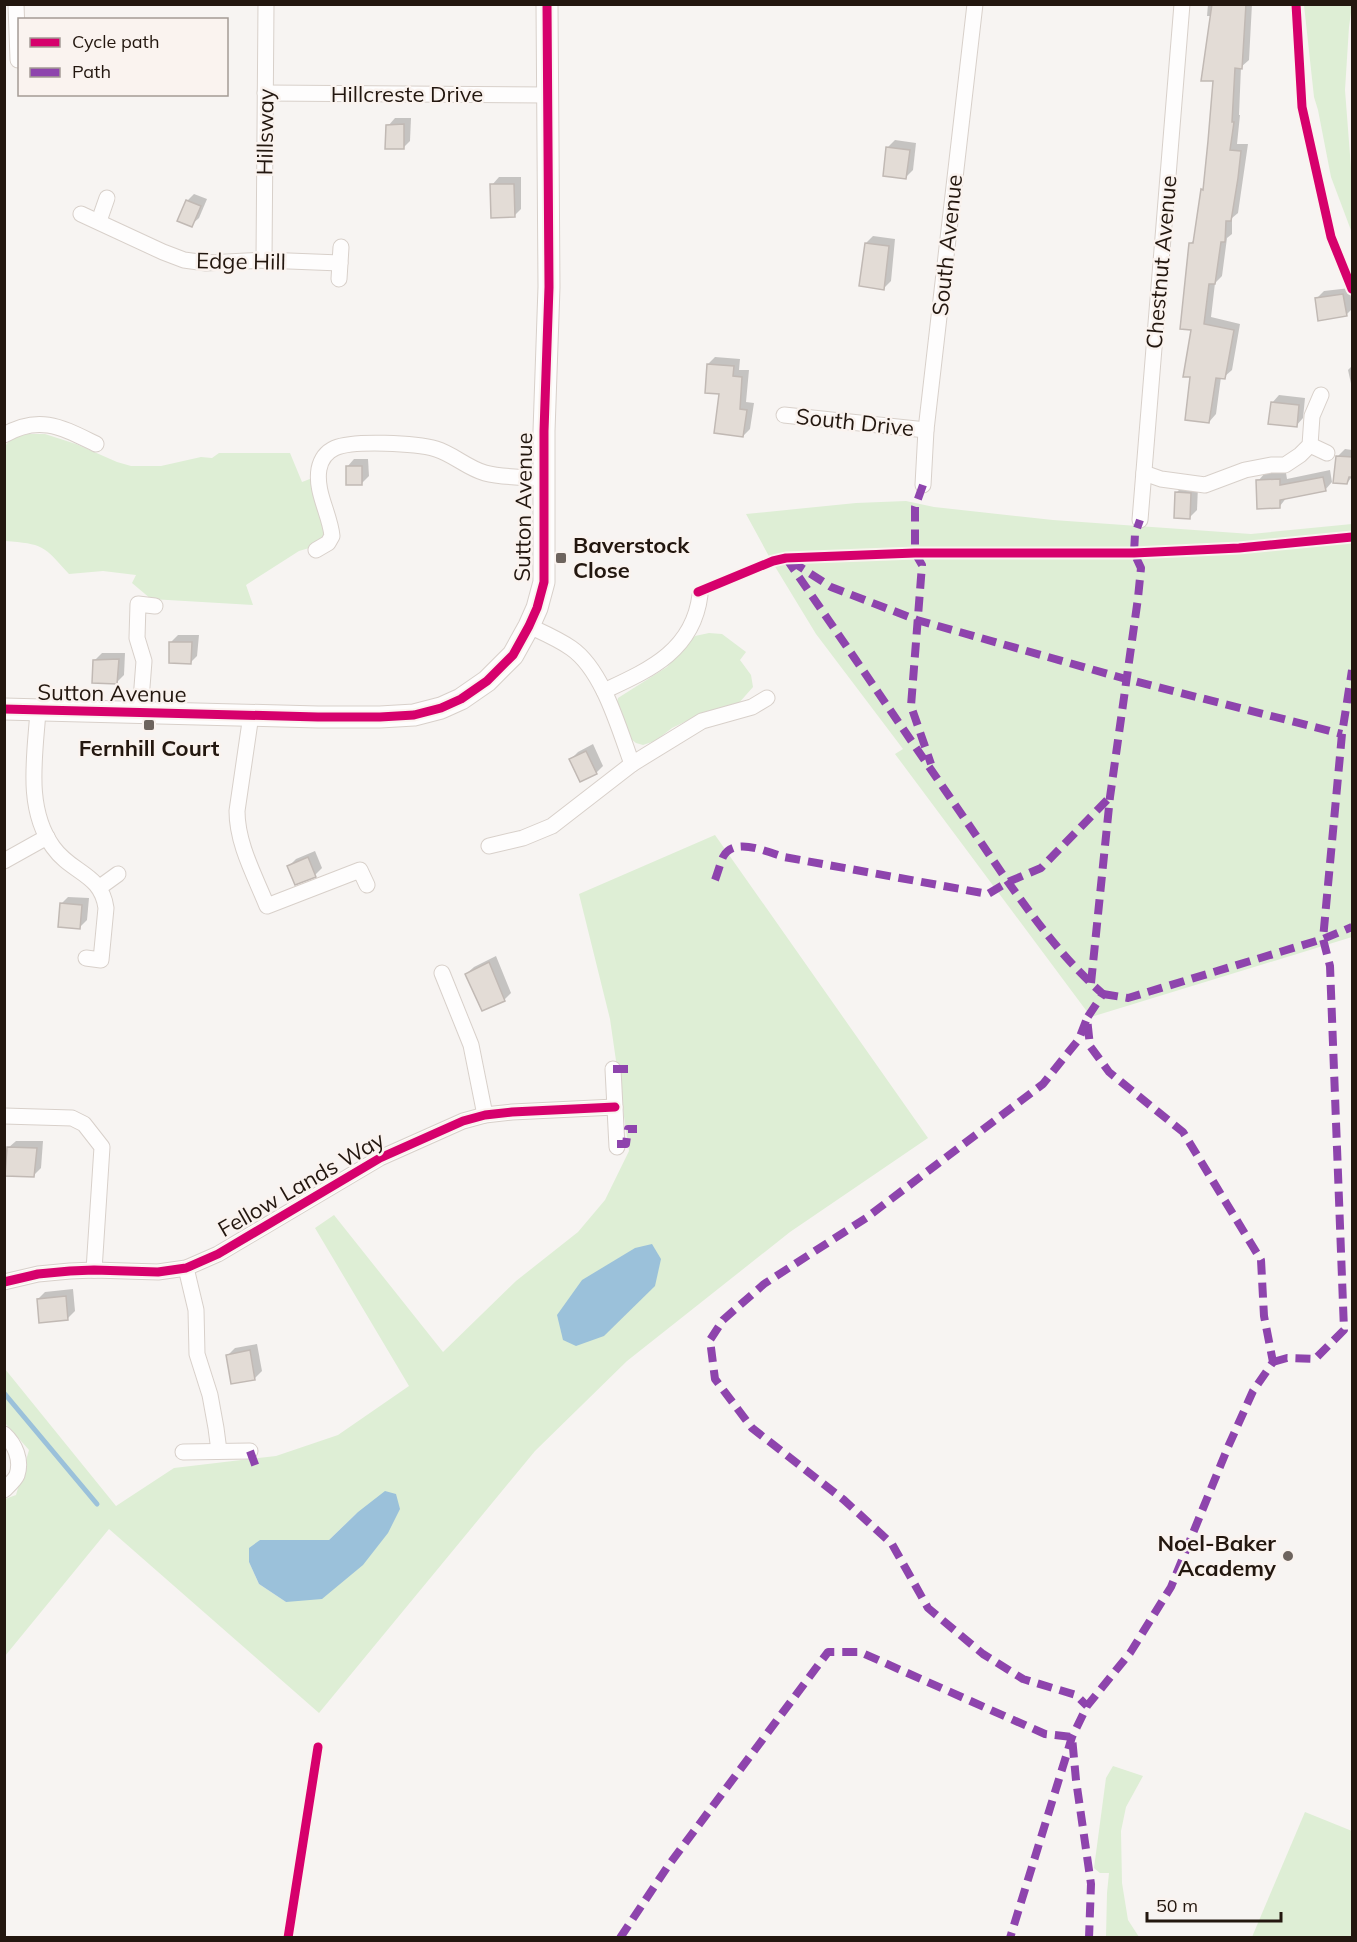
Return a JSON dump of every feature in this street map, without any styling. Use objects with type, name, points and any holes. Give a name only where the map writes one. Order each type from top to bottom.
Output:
[{"type":"street","points":[[16,4],[18,60]]},
{"type":"street","name":"Hillsway","points":[[264,260],[266,4]]},
{"type":"street","name":"Sutton Avenue","points":[[4,709],[380,717],[429,712],[461,699],[487,681],[513,655],[537,608],[544,582],[544,431],[549,287],[547,4]]},
{"type":"street","name":"South Avenue","points":[[923,485],[926,430],[975,4]]},
{"type":"street","name":"Chestnut Avenue","points":[[1140,520],[1182,4]]},
{"type":"street","name":"Hillcreste Drive","points":[[265,93],[548,94]]},
{"type":"street","points":[[99,222],[107,198]]},
{"type":"street","name":"Edge Hill","points":[[81,214],[184,260],[214,263],[264,260],[339,264]]},
{"type":"street","points":[[339,279],[341,247]]},
{"type":"street","points":[[1144,473],[1161,479],[1206,485],[1245,470],[1285,465],[1310,445],[1312,416],[1321,395]]},
{"type":"street","name":"South Drive","points":[[784,415],[926,430]]},
{"type":"street","points":[[4,435],[23,427],[46,423],[68,430],[96,444]]},
{"type":"street","points":[[316,550],[328,543],[332,536],[319,485],[319,470],[327,452],[336,447],[350,444],[426,447],[442,451],[483,472],[495,475],[545,478]]},
{"type":"street","points":[[1310,445],[1328,453]]},
{"type":"street","points":[[604,691],[646,671],[679,645],[694,623],[699,609],[700,595]]},
{"type":"street","points":[[140,713],[144,661],[137,638],[138,604],[155,606]]},
{"type":"street","points":[[529,626],[573,649],[591,669],[604,691],[632,764]]},
{"type":"street","points":[[489,846],[523,838],[552,826],[632,764],[702,721],[744,710],[767,698]]},
{"type":"street","points":[[38,711],[35,792],[37,814],[54,848],[68,863],[100,887],[106,908],[101,960],[86,958]]},
{"type":"street","points":[[252,716],[237,822],[244,849],[267,906],[360,870],[367,885]]},
{"type":"street","points":[[4,861],[47,837]]},
{"type":"street","points":[[100,887],[118,874]]},
{"type":"street","points":[[442,973],[471,1045],[485,1115]]},
{"type":"street","points":[[613,1069],[617,1147]]},
{"type":"street","name":"Fellow Lands Way","points":[[4,1282],[38,1274],[94,1270],[158,1272],[186,1268],[218,1254],[380,1158],[464,1121],[485,1115],[615,1107]]},
{"type":"street","points":[[4,1116],[72,1118],[84,1124],[102,1147],[94,1270]]},
{"type":"street","points":[[186,1268],[196,1310],[197,1354],[210,1395],[219,1450]]},
{"type":"street","points":[[4,1434],[11,1441],[19,1459],[17,1476],[4,1490]]},
{"type":"street","points":[[183,1452],[250,1450]]},
{"type":"green space","points":[[1304,5],[1352,5],[1345,90],[1352,181],[1352,233],[1331,177],[1314,97]]},
{"type":"green space","points":[[27,434],[45,434],[131,466],[161,466],[201,457],[212,458],[219,453],[290,453],[302,482],[315,477],[328,536],[316,546],[299,551],[246,585],[253,605],[151,599],[132,583],[136,575],[103,571],[69,574],[42,548],[27,543],[5,541],[5,446],[11,439]]},
{"type":"green space","points":[[906,501],[934,507],[1053,520],[1251,534],[1352,524],[1352,937],[1091,1017],[895,754],[903,749],[816,634],[746,514],[856,503]]},
{"type":"green space","points":[[709,633],[722,634],[746,652],[740,660],[751,675],[753,687],[738,704],[705,712],[672,728],[655,741],[643,745],[636,743],[631,739],[617,702],[618,698],[667,667],[695,636]]},
{"type":"green space","points":[[715,835],[928,1138],[790,1232],[627,1361],[535,1451],[319,1713],[109,1529],[5,1656],[5,1499],[16,1495],[29,1450],[5,1423],[5,1369],[116,1506],[174,1468],[276,1456],[338,1435],[409,1386],[315,1228],[334,1215],[443,1352],[516,1281],[578,1232],[605,1200],[629,1151],[610,1019],[579,894]],"holes":[[[358,1512],[286,1602],[259,1584],[249,1562],[260,1540],[329,1540]]]},
{"type":"green space","points":[[1113,1766],[1143,1776],[1126,1807],[1121,1831],[1122,1883],[1128,1920],[1139,1937],[1106,1937],[1109,1873],[1100,1873],[1094,1868],[1106,1778]]},
{"type":"green space","points":[[1305,1812],[1352,1831],[1352,1937],[1252,1937]]},
{"type":"water","points":[[652,1244],[661,1259],[655,1286],[604,1336],[576,1346],[563,1340],[557,1315],[582,1280],[635,1248]]},
{"type":"water","points":[[385,1491],[396,1494],[400,1509],[388,1533],[363,1565],[322,1599],[286,1602],[259,1584],[249,1562],[249,1548],[260,1540],[329,1540],[358,1512]]},
{"type":"building","points":[[1212,4],[1246,4],[1242,69],[1235,68],[1232,122],[1234,122],[1230,150],[1241,151],[1238,178],[1231,221],[1226,221],[1225,242],[1221,242],[1215,284],[1209,284],[1204,324],[1234,330],[1225,379],[1216,378],[1209,423],[1185,420],[1190,377],[1183,377],[1191,330],[1180,329],[1189,243],[1193,243],[1201,189],[1203,190],[1208,141],[1213,81],[1201,81]]},
{"type":"building","points":[[404,124],[404,149],[385,149],[386,125]]},
{"type":"building","points":[[886,147],[910,150],[906,179],[883,176]]},
{"type":"building","points":[[490,184],[514,184],[515,217],[491,218]]},
{"type":"building","points":[[186,200],[201,206],[192,227],[177,221]]},
{"type":"building","points":[[865,243],[889,246],[884,290],[859,286]]},
{"type":"building","points":[[1343,294],[1347,316],[1318,321],[1315,298]]},
{"type":"building","points":[[707,364],[734,366],[733,376],[742,377],[740,409],[747,410],[743,437],[714,433],[719,394],[705,393]]},
{"type":"building","points":[[1271,402],[1299,405],[1297,427],[1268,424]]},
{"type":"building","points":[[1336,456],[1353,457],[1353,477],[1349,477],[1347,484],[1333,483]]},
{"type":"building","points":[[346,466],[362,466],[362,485],[346,485]]},
{"type":"building","points":[[1323,477],[1326,491],[1280,500],[1280,508],[1257,509],[1256,480],[1280,479],[1280,485]]},
{"type":"building","points":[[1175,492],[1191,493],[1190,519],[1174,518]]},
{"type":"building","points":[[169,642],[192,642],[191,664],[169,663]]},
{"type":"building","points":[[119,659],[117,684],[92,683],[93,660]]},
{"type":"building","points":[[586,751],[597,774],[580,782],[569,759]]},
{"type":"building","points":[[308,857],[316,877],[295,885],[287,866]]},
{"type":"building","points":[[60,903],[82,905],[80,929],[58,927]]},
{"type":"building","points":[[489,962],[505,1001],[482,1011],[465,974]]},
{"type":"building","points":[[7,1147],[37,1148],[34,1177],[5,1176]]},
{"type":"building","points":[[66,1296],[68,1320],[39,1323],[37,1299]]},
{"type":"building","points":[[250,1350],[255,1380],[231,1384],[226,1355]]},
{"type":"waterway","points":[[4,1393],[97,1504]]},
{"type":"marked path","points":[[923,485],[915,507],[915,553],[922,565],[911,706],[931,764]]},
{"type":"marked path","points":[[1091,983],[1110,797],[1138,598],[1141,568],[1134,553],[1135,534],[1140,520]]},
{"type":"marked path","points":[[786,558],[1019,897],[1064,955],[1103,994],[1087,1018],[1090,1046],[1109,1072],[1183,1132],[1261,1260],[1264,1316],[1273,1362],[1253,1391],[1171,1587],[1130,1653],[1087,1706],[1072,1737],[1010,1938]]},
{"type":"marked path","points":[[791,561],[831,587],[917,620],[1126,679],[1342,734]]},
{"type":"marked path","points":[[1273,1362],[1287,1358],[1315,1359],[1344,1330],[1330,966],[1323,939],[1342,734],[1352,670]]},
{"type":"marked path","points":[[715,880],[723,857],[735,847],[743,846],[784,857],[988,894],[1008,882],[1041,868],[1110,797]]},
{"type":"marked path","points":[[1103,994],[1128,998],[1323,939],[1352,927]]},
{"type":"marked path","points":[[1086,1021],[1079,1039],[1043,1084],[866,1218],[764,1284],[723,1320],[710,1340],[715,1379],[752,1428],[844,1500],[892,1544],[928,1608],[983,1654],[1023,1679],[1076,1695],[1087,1706]]},
{"type":"marked path","points":[[613,1069],[632,1069]]},
{"type":"marked path","points":[[617,1144],[626,1144],[628,1129],[637,1129]]},
{"type":"marked path","points":[[250,1451],[257,1470]]},
{"type":"marked path","points":[[620,1938],[668,1866],[828,1652],[860,1652],[1045,1734],[1072,1737],[1091,1884],[1089,1938]]},
{"type":"cycle path","points":[[4,709],[318,717],[414,715],[441,708],[461,699],[487,681],[513,655],[537,608],[544,582],[544,431],[549,287],[547,4]]},
{"type":"cycle path","points":[[1296,4],[1302,107],[1331,237],[1352,289]]},
{"type":"cycle path","points":[[698,592],[773,561],[786,558],[915,553],[1134,553],[1239,548],[1352,537]]},
{"type":"cycle path","points":[[4,1282],[38,1274],[70,1271],[158,1272],[186,1268],[218,1254],[380,1158],[463,1121],[485,1115],[512,1112],[615,1107]]},
{"type":"cycle path","points":[[288,1938],[318,1747]]},
{"type":"place","name":"Baverstock Close","points":[[561,558]]},
{"type":"place","name":"Fernhill Court","points":[[149,725]]},
{"type":"place","name":"Noel-Baker Academy","points":[[1288,1556]]}]
